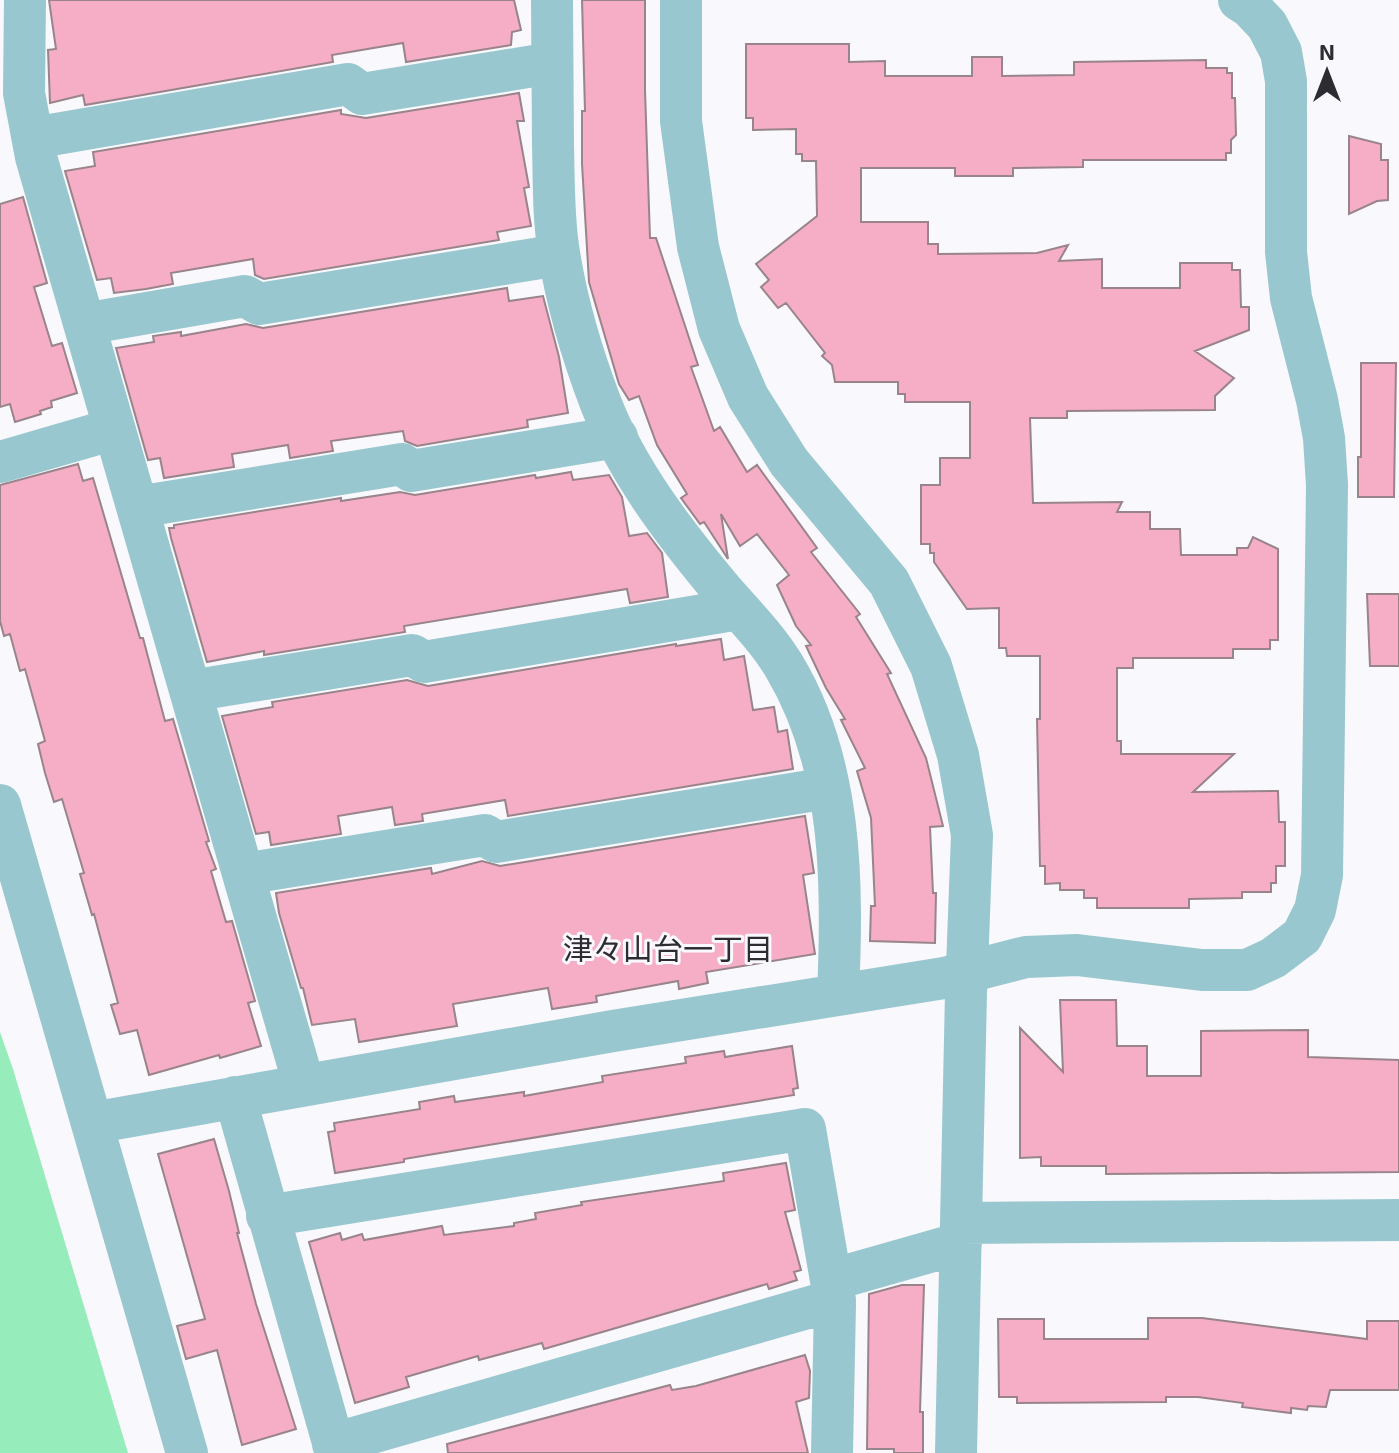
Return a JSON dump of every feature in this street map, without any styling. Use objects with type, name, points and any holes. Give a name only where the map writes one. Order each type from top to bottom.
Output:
[{"type":"street","points":[[25,0],[24,93],[33,138],[304,1085]]},
{"type":"street","points":[[552,0],[554,191],[559,255],[580,340],[602,407],[631,464],[677,535],[783,665],[805,706],[820,752],[837,844],[842,905],[838,995]]},
{"type":"street","points":[[681,0],[681,121],[698,247],[719,329],[748,397],[789,462],[889,582],[931,666],[958,755],[972,835],[956,1453]]},
{"type":"street","points":[[92,1123],[944,978],[1026,957],[1077,955],[1202,970],[1247,970],[1273,958],[1302,936],[1315,910],[1322,875],[1327,485],[1324,438],[1291,298],[1286,252],[1286,81],[1281,52],[1267,25],[1239,0]]},
{"type":"street","points":[[33,138],[348,84],[362,94],[552,63]]},
{"type":"street","points":[[84,324],[245,296],[259,304],[559,255]]},
{"type":"street","points":[[0,462],[114,429]]},
{"type":"street","points":[[137,507],[402,464],[411,471],[617,437]]},
{"type":"street","points":[[190,691],[412,655],[424,662],[739,609]]},
{"type":"street","points":[[243,874],[485,835],[496,842],[828,788]]},
{"type":"street","points":[[0,805],[187,1453]]},
{"type":"street","points":[[235,1097],[334,1448],[833,1290],[961,1233],[1399,1220]]},
{"type":"street","points":[[267,1216],[805,1129],[833,1290],[832,1453]]},
{"type":"green space","points":[[0,1032],[13,1069],[128,1453],[0,1453]]},
{"type":"building","points":[[49,0],[514,0],[521,30],[512,32],[511,45],[406,62],[403,43],[332,55],[333,62],[85,105],[83,95],[50,103],[48,50],[56,49]]},
{"type":"building","points":[[582,0],[645,0],[650,238],[656,238],[698,365],[691,367],[714,431],[720,427],[747,472],[757,465],[817,548],[811,552],[860,614],[856,617],[891,673],[887,674],[926,758],[943,826],[930,827],[933,893],[936,893],[935,943],[870,941],[871,906],[875,906],[871,818],[857,771],[865,768],[841,720],[845,719],[806,646],[811,645],[796,626],[777,585],[789,575],[757,534],[740,546],[721,514],[728,559],[704,522],[700,524],[681,498],[687,494],[657,445],[639,396],[629,400],[619,384],[589,282],[582,164],[582,111],[585,111]]},
{"type":"building","points":[[746,44],[849,44],[849,62],[885,61],[885,76],[972,76],[972,57],[1002,57],[1002,76],[1074,75],[1074,62],[1206,60],[1206,68],[1227,68],[1227,73],[1232,73],[1236,135],[1231,140],[1231,153],[1226,153],[1226,160],[1083,160],[1083,167],[1013,168],[1013,176],[955,176],[955,168],[861,168],[861,222],[928,222],[928,244],[938,244],[938,254],[1037,253],[1068,245],[1059,261],[1102,259],[1102,288],[1180,288],[1180,263],[1232,263],[1232,270],[1240,270],[1241,307],[1249,307],[1249,330],[1195,351],[1234,378],[1215,396],[1215,410],[1067,411],[1067,418],[1030,418],[1033,503],[1122,502],[1117,512],[1150,512],[1150,529],[1180,529],[1181,555],[1237,555],[1237,548],[1248,548],[1253,537],[1278,549],[1278,640],[1270,640],[1270,649],[1233,649],[1233,658],[1133,658],[1133,668],[1117,668],[1117,741],[1121,741],[1121,754],[1234,754],[1193,792],[1278,791],[1279,822],[1285,822],[1285,866],[1276,866],[1276,883],[1271,883],[1271,892],[1242,892],[1242,898],[1189,899],[1189,908],[1097,908],[1097,898],[1084,898],[1084,890],[1060,890],[1060,883],[1045,884],[1045,866],[1040,866],[1037,719],[1040,719],[1040,656],[1007,656],[1006,648],[999,648],[999,608],[967,609],[934,562],[930,544],[921,544],[921,485],[940,485],[940,458],[970,458],[970,402],[905,402],[905,394],[898,394],[898,382],[835,382],[832,365],[822,356],[825,353],[786,303],[778,308],[761,287],[769,280],[756,264],[817,216],[816,161],[802,161],[802,154],[796,154],[796,129],[753,130],[753,118],[746,118]]},
{"type":"building","points":[[519,93],[524,121],[517,121],[529,187],[524,188],[531,226],[497,232],[499,240],[264,279],[255,275],[253,259],[171,273],[173,284],[146,289],[114,293],[111,278],[97,280],[65,171],[95,166],[93,152],[341,110],[341,114],[366,118]]},
{"type":"building","points":[[1349,136],[1381,144],[1381,160],[1388,160],[1388,200],[1377,201],[1349,214]]},
{"type":"building","points":[[23,197],[47,283],[34,287],[52,346],[62,343],[77,393],[51,401],[52,407],[40,411],[41,414],[15,422],[10,404],[0,407],[0,204]]},
{"type":"building","points":[[507,288],[509,301],[543,296],[559,357],[568,413],[527,420],[528,427],[417,446],[405,441],[403,431],[331,441],[333,451],[290,458],[288,445],[232,454],[234,467],[164,478],[160,458],[148,460],[116,348],[154,342],[153,336],[181,332],[181,336],[246,324],[263,328]]},
{"type":"building","points":[[1361,363],[1396,363],[1394,497],[1358,497]]},
{"type":"building","points":[[78,464],[83,481],[93,478],[140,638],[143,638],[165,721],[173,719],[216,869],[211,871],[226,922],[232,921],[255,1001],[248,1003],[261,1046],[149,1075],[137,1030],[120,1034],[111,1005],[118,1003],[80,874],[84,873],[62,799],[54,802],[45,773],[38,744],[45,741],[25,669],[20,671],[10,634],[4,636],[0,621],[0,485]]},
{"type":"building","points":[[571,472],[573,480],[609,475],[622,497],[629,536],[647,533],[662,553],[668,597],[630,603],[627,589],[404,626],[405,632],[207,662],[171,538],[169,528],[174,528],[174,525],[341,498],[341,501],[400,492],[415,495]]},
{"type":"building","points":[[1367,594],[1399,594],[1399,666],[1370,666]]},
{"type":"building","points":[[721,639],[724,660],[744,656],[753,710],[774,707],[778,732],[787,730],[793,769],[508,816],[505,800],[422,814],[423,821],[395,825],[392,807],[338,816],[341,834],[271,845],[269,832],[256,834],[222,716],[273,707],[272,702],[407,680],[428,686]]},
{"type":"building","points":[[805,816],[814,873],[803,875],[815,954],[706,972],[708,983],[679,989],[678,981],[596,996],[597,1002],[552,1009],[548,988],[453,1004],[457,1026],[359,1042],[355,1019],[312,1025],[276,893],[431,868],[432,874],[482,861],[500,866]]},
{"type":"building","points":[[1060,1000],[1116,1000],[1117,1046],[1147,1046],[1147,1076],[1201,1076],[1201,1031],[1308,1030],[1308,1057],[1399,1060],[1399,1172],[1106,1174],[1106,1166],[1041,1166],[1041,1157],[1020,1158],[1020,1028],[1063,1072]]},
{"type":"building","points":[[792,1046],[798,1088],[793,1089],[794,1095],[335,1173],[328,1132],[335,1131],[334,1123],[420,1109],[419,1102],[454,1096],[455,1102],[524,1092],[524,1096],[603,1082],[602,1076],[686,1063],[685,1057],[724,1051],[725,1057]]},
{"type":"building","points":[[214,1139],[256,1304],[296,1429],[242,1445],[217,1350],[186,1359],[177,1326],[205,1319],[158,1154]]},
{"type":"building","points":[[786,1163],[795,1210],[785,1212],[801,1270],[794,1272],[797,1280],[769,1289],[767,1284],[544,1349],[542,1343],[479,1360],[478,1356],[406,1377],[409,1387],[355,1403],[309,1242],[340,1233],[342,1240],[362,1234],[364,1240],[442,1226],[444,1235],[514,1226],[514,1223],[536,1219],[535,1213],[582,1205],[581,1202],[724,1181],[723,1173]]},
{"type":"building","points":[[902,1285],[924,1285],[920,1412],[923,1412],[923,1453],[867,1449],[869,1294]]},
{"type":"building","points":[[1148,1318],[1202,1318],[1367,1339],[1367,1321],[1399,1321],[1399,1390],[1330,1390],[1326,1407],[1308,1406],[1307,1410],[1291,1408],[1291,1413],[1198,1397],[1166,1397],[1166,1402],[1017,1403],[1017,1397],[999,1397],[998,1319],[1044,1319],[1044,1339],[1148,1339]]},
{"type":"building","points":[[805,1355],[810,1371],[809,1398],[796,1402],[808,1453],[448,1453],[447,1444],[670,1385],[672,1390],[696,1386]]},
{"type":"district","name":"津々山台一丁目","points":[[668,950]]}]
